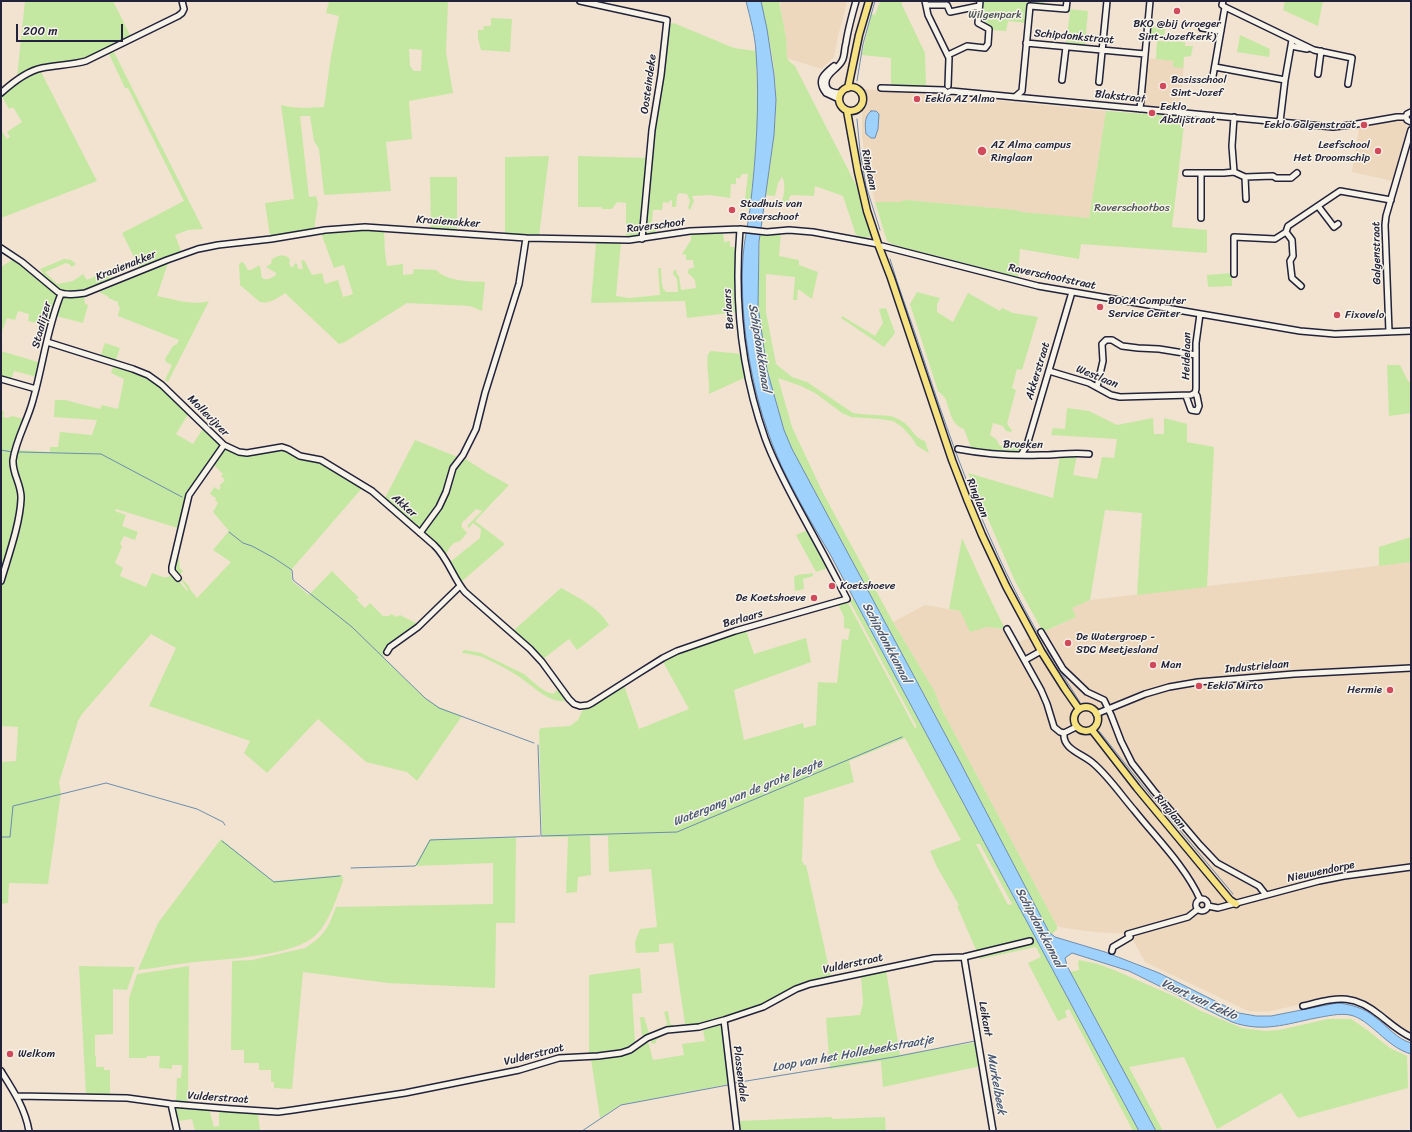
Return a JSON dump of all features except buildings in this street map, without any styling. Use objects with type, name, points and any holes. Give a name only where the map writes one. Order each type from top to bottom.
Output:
[{"type":"main road","points":[[848,88],[859,35],[869,1]]},
{"type":"main road","points":[[854,63],[855,88]]},
{"type":"main road","points":[[848,88],[855,88],[862,94],[863,100],[860,107],[854,111],[847,111],[841,106],[840,96],[844,90],[848,88]]},
{"type":"main road","name":"Ringlaan","points":[[847,111],[867,211],[886,256],[891,278]]},
{"type":"main road","name":"Ringlaan","points":[[853,141],[854,111]]},
{"type":"main road","name":"Ringlaan","points":[[880,243],[950,453],[982,535],[1006,586],[1041,651],[1064,689],[1079,709]]},
{"type":"main road","points":[[1090,708],[1096,714],[1097,722],[1092,730],[1082,731],[1076,727],[1074,718],[1079,709],[1090,708]]},
{"type":"main road","name":"Ringlaan","points":[[1092,730],[1133,783],[1230,900],[1236,904]]},
{"type":"street","points":[[1,93],[16,81],[40,68],[86,61],[178,16],[184,9],[182,1]]},
{"type":"street","name":"Oosteindeke","points":[[580,1],[667,20],[662,68],[652,130],[642,239]]},
{"type":"street","points":[[840,96],[830,91],[825,83],[828,75],[841,64],[844,57],[843,54],[856,1]]},
{"type":"street","points":[[1026,98],[1022,91],[1030,6],[1066,9],[1067,1]]},
{"type":"street","points":[[1100,82],[1107,1]]},
{"type":"street","points":[[1140,109],[1150,1]]},
{"type":"street","points":[[1223,1],[1222,5],[1225,7],[1314,50]]},
{"type":"street","points":[[948,55],[967,46],[985,48],[988,44],[989,30],[978,23],[980,3],[950,12],[947,5],[925,3],[928,15],[948,55],[950,64],[948,89]]},
{"type":"street","points":[[1213,76],[1225,7]]},
{"type":"street","points":[[1202,28],[1221,31]]},
{"type":"street","points":[[1280,122],[1292,40]]},
{"type":"street","name":"Schipdonkstraat","points":[[1026,43],[1145,54]]},
{"type":"street","points":[[1291,46],[1352,58],[1348,84]]},
{"type":"street","points":[[1062,80],[1066,47]]},
{"type":"street","points":[[1318,74],[1321,51]]},
{"type":"street","points":[[1215,67],[1285,80]]},
{"type":"street","name":"Blakstraat","points":[[881,88],[948,89],[1026,98],[1333,127],[1397,117],[1406,117]]},
{"type":"street","points":[[1016,97],[1022,91]]},
{"type":"street","points":[[1411,112],[1407,114],[1406,117],[1407,120],[1411,122]]},
{"type":"street","points":[[1234,117],[1232,146],[1234,172]]},
{"type":"street","name":"Galgenstraat","points":[[1389,332],[1385,225],[1386,216],[1411,130]]},
{"type":"street","points":[[1186,174],[1234,172],[1245,177],[1273,176],[1276,178],[1291,178],[1297,173]]},
{"type":"street","points":[[1202,174],[1202,218]]},
{"type":"street","points":[[1245,177],[1246,199]]},
{"type":"street","points":[[1234,274],[1234,237],[1275,240],[1286,232],[1288,226],[1340,191],[1391,200]]},
{"type":"street","points":[[1318,206],[1334,227],[1338,224]]},
{"type":"street","name":"Kraaienakker","points":[[61,294],[71,295],[85,293],[198,249],[325,230],[346,228],[380,228],[526,238]]},
{"type":"street","name":"Raverschoot","points":[[526,238],[629,240],[690,232],[742,229],[764,232]]},
{"type":"street","name":"Berlaars","points":[[460,586],[530,649],[542,662],[569,699],[574,704],[580,706],[592,703],[651,665],[677,651],[735,631],[847,599],[779,472],[765,438],[752,398],[744,362],[737,291],[737,259],[742,229]]},
{"type":"street","name":"Raverschootstraat","points":[[764,232],[789,230],[813,232],[880,243],[1038,286],[1314,333],[1335,334],[1411,331]]},
{"type":"street","points":[[1286,232],[1292,240],[1293,256],[1290,261],[1292,278],[1301,286]]},
{"type":"street","points":[[420,533],[439,507],[446,492],[453,468],[463,456],[476,429],[485,393],[519,284],[526,238]]},
{"type":"street","name":"Staalijzer","points":[[1,248],[22,262],[61,294],[54,312],[36,389],[13,460],[14,474],[20,488],[21,498],[14,538],[1,581]]},
{"type":"street","name":"Akkerstraat","points":[[1021,455],[1026,445],[1072,292]]},
{"type":"street","name":"Heidelaan","points":[[1191,395],[1196,389],[1197,333],[1200,314]]},
{"type":"street","points":[[1097,387],[1103,361],[1102,344],[1106,340],[1112,340],[1119,345],[1127,347],[1159,349],[1196,355]]},
{"type":"street","name":"Mollevijver","points":[[47,342],[133,368],[148,375],[162,385],[224,445],[189,495],[172,567],[172,571],[178,578]]},
{"type":"street","name":"Westlaan","points":[[1049,371],[1089,383],[1111,395],[1120,397],[1191,395]]},
{"type":"street","points":[[1,379],[36,389]]},
{"type":"street","name":"Akker","points":[[224,445],[239,452],[247,453],[282,447],[300,456],[321,460],[372,491],[440,551],[460,586]]},
{"type":"street","name":"Broeken","points":[[958,449],[981,453],[1021,455],[1089,454]]},
{"type":"street","points":[[387,652],[390,647],[418,626],[460,586]]},
{"type":"street","points":[[1007,628],[1047,704],[1054,727],[1060,732],[1064,733],[1076,727]]},
{"type":"street","points":[[1041,632],[1063,669],[1087,692],[1104,700],[1108,708]]},
{"type":"street","points":[[1024,660],[1041,651]]},
{"type":"street","name":"Industrielaan","points":[[1096,714],[1156,690],[1198,682],[1294,674],[1411,668]]},
{"type":"street","name":"Ringlaan","points":[[1108,708],[1121,741],[1132,763],[1154,791],[1200,845],[1218,863],[1259,886],[1266,895]]},
{"type":"street","points":[[1064,733],[1064,741],[1067,746],[1094,764],[1173,857],[1186,874],[1200,899]]},
{"type":"street","name":"Nieuwendorpe","points":[[1208,906],[1218,908],[1340,877],[1411,867]]},
{"type":"street","points":[[1112,951],[1113,947],[1129,936],[1188,917],[1198,909],[1205,910],[1208,906],[1207,901],[1205,899],[1200,899]]},
{"type":"street","points":[[1198,909],[1196,904],[1200,899]]},
{"type":"street","name":"Vulderstraat","points":[[17,1096],[127,1098],[171,1104],[278,1112],[405,1093],[519,1070],[558,1058],[621,1053],[630,1050],[647,1038],[667,1030],[699,1027],[724,1020],[763,1007],[796,989],[810,984],[934,958],[964,957],[1030,941]]},
{"type":"street","name":"Leikant","points":[[964,957],[993,1131]]},
{"type":"street","points":[[1303,1006],[1333,999],[1344,998],[1357,1001],[1369,1006],[1401,1032],[1411,1037]]},
{"type":"street","name":"Plassendale","points":[[724,1020],[737,1131]]},
{"type":"street","points":[[1,1071],[25,1112],[29,1131]]},
{"type":"street","points":[[21,1106],[28,1097]]},
{"type":"street","name":"Vulderstraat","points":[[171,1104],[177,1131]]},
{"type":"shaded area","points":[[781,1],[842,1],[847,3],[834,57],[821,69],[787,58],[786,37],[780,6]]},
{"type":"shaded area","name":"Basisschool Sint-Jozef","points":[[1147,58],[1184,62],[1180,109],[1146,106],[1143,104]]},
{"type":"shaded area","name":"AZ Alma campus Ringlaan","points":[[862,89],[1106,111],[1089,219],[1020,212],[1017,210],[906,200],[901,202],[875,202],[866,165],[862,136]]},
{"type":"shaded area","name":"Leefschool Het Droomschip","points":[[1398,120],[1403,121],[1406,124],[1408,130],[1393,181],[1352,172],[1359,128]]},
{"type":"shaded area","points":[[1411,562],[1411,1035],[1370,1006],[1356,998],[1345,996],[1266,1012],[1248,1011],[1145,962],[1130,934],[1095,932],[1057,926],[941,708],[935,692],[893,622],[925,605],[960,611],[970,631],[987,627],[1011,630],[1019,642],[1075,617],[1071,608],[1090,600]]},
{"type":"green space","points":[[25,1],[113,1],[131,37],[80,61],[37,66],[17,77]]},
{"type":"green space","points":[[329,1],[448,1],[446,52],[453,93],[409,101],[412,139],[386,142],[391,191],[324,195],[319,149],[314,141],[310,116],[300,116],[309,197],[316,196],[318,203],[314,230],[270,236],[265,203],[294,199],[281,105],[297,108],[324,107],[331,56],[339,16],[326,13]],"holes":[[[409,49],[422,50],[421,71],[414,71],[410,66]]]},
{"type":"green space","points":[[761,1],[779,1],[786,37],[787,58],[795,66],[856,185],[873,236],[864,238],[856,235],[843,196],[815,186],[814,196],[792,195],[790,196],[788,202],[782,202],[784,185],[782,177],[778,183],[775,196],[766,195],[774,136],[776,88],[769,38]]},
{"type":"green space","points":[[880,1],[902,1],[902,5],[925,53],[926,86],[891,86],[891,58],[862,55],[871,14],[875,15]]},
{"type":"green space","name":"Wilgenpark","points":[[982,1],[1045,1],[1044,6],[1027,4],[1025,23],[1008,21],[1006,31],[992,30],[988,26],[980,23]]},
{"type":"green space","points":[[1285,1],[1323,1],[1318,26],[1283,10]]},
{"type":"green space","points":[[1068,9],[1088,11],[1085,45],[1066,43],[1070,12],[1068,12]]},
{"type":"green space","points":[[491,18],[512,19],[510,52],[481,50],[478,30],[483,30],[484,26],[491,26]]},
{"type":"green space","points":[[672,23],[734,48],[756,51],[758,121],[750,209],[744,208],[748,174],[742,174],[740,178],[736,178],[736,184],[731,184],[730,198],[710,195],[692,196],[694,201],[690,210],[688,208],[690,201],[687,194],[679,193],[677,196],[676,207],[672,207],[672,200],[669,201],[669,203],[663,202],[662,210],[653,210],[652,222],[656,225],[656,233],[645,235],[656,120],[669,25]]},
{"type":"green space","points":[[1150,27],[1165,28],[1164,39],[1149,38]]},
{"type":"green space","points":[[1240,35],[1270,49],[1269,57],[1237,52]]},
{"type":"green space","points":[[1157,41],[1185,42],[1185,46],[1193,46],[1191,56],[1184,57],[1183,68],[1173,67],[1173,61],[1156,59]]},
{"type":"green space","points":[[114,52],[203,229],[188,230],[175,235],[181,251],[140,269],[122,233],[184,201],[128,88],[125,88],[109,54]]},
{"type":"green space","points":[[40,70],[97,181],[1,218],[1,130],[7,139],[10,137],[7,132],[22,122],[13,107],[9,109],[1,95],[19,81]]},
{"type":"green space","name":"Raverschootbos","points":[[1106,111],[1185,117],[1172,227],[1207,230],[1207,253],[1081,244],[1079,259],[1020,249],[1018,277],[902,247],[887,241],[875,202],[901,202],[906,200],[1089,218]]},
{"type":"green space","points":[[549,156],[539,236],[505,235],[505,157]]},
{"type":"green space","points":[[578,156],[648,158],[640,237],[626,237],[626,203],[617,202],[612,209],[602,209],[601,207],[578,207]]},
{"type":"green space","points":[[430,177],[457,177],[457,231],[431,228]]},
{"type":"green space","points":[[365,229],[384,230],[387,266],[403,264],[403,275],[413,274],[414,269],[436,270],[446,277],[453,279],[485,282],[482,311],[470,306],[407,303],[345,342],[339,344],[285,293],[277,299],[260,302],[240,285],[239,264],[242,262],[248,270],[260,266],[262,278],[267,279],[276,275],[276,273],[266,267],[272,263],[271,260],[279,256],[284,256],[288,257],[290,260],[289,264],[291,267],[293,267],[295,263],[297,264],[298,269],[303,269],[301,261],[304,260],[312,275],[322,273],[325,284],[338,280],[343,297],[353,294],[344,265],[334,268],[321,233]]},
{"type":"green space","points":[[723,232],[724,242],[730,241],[730,247],[736,247],[735,278],[738,312],[687,318],[685,301],[591,303],[596,243],[621,243],[616,296],[629,298],[660,295],[658,268],[661,268],[662,284],[666,292],[678,292],[677,279],[673,274],[674,270],[676,270],[679,276],[681,290],[696,288],[695,280],[688,273],[688,270],[694,268],[693,260],[686,260],[686,255],[682,254],[691,240],[691,234]]},
{"type":"green space","points":[[781,232],[779,256],[799,260],[799,265],[818,272],[812,299],[798,289],[797,300],[793,300],[795,277],[766,274],[766,312],[776,364],[792,377],[807,382],[853,413],[891,416],[900,420],[918,437],[925,441],[929,453],[917,446],[902,427],[893,421],[851,417],[842,413],[815,393],[801,386],[778,378],[792,427],[823,493],[893,622],[935,692],[941,708],[1057,926],[1057,929],[1051,935],[787,440],[767,370],[758,306],[760,234]]},
{"type":"green space","points":[[16,255],[37,269],[33,273],[58,296],[48,326],[28,321],[29,314],[18,311],[15,320],[7,318],[1,334],[1,267],[12,260]]},
{"type":"green space","points":[[64,259],[71,260],[76,264],[72,267],[66,263],[45,272],[57,284],[73,281],[83,274],[87,280],[110,269],[114,280],[79,292],[64,292],[41,275],[43,273],[40,269]]},
{"type":"green space","points":[[168,263],[157,296],[196,303],[209,301],[168,382],[165,380],[172,365],[166,362],[165,359],[173,346],[177,344],[179,340],[118,316],[120,307],[118,306],[118,302],[99,292]]},
{"type":"green space","points":[[1232,273],[1232,286],[1208,287],[1207,275]]},
{"type":"green space","points":[[917,292],[940,298],[937,305],[937,312],[953,322],[968,293],[1000,311],[1002,308],[1013,313],[1038,317],[1022,370],[1017,369],[1012,388],[1016,390],[1007,424],[1012,430],[1011,432],[1006,431],[1003,426],[993,423],[990,435],[996,439],[1000,446],[1022,445],[1020,453],[972,450],[964,429],[959,427],[953,420],[945,398],[938,391],[910,304]]},
{"type":"green space","points":[[84,296],[85,304],[88,305],[83,323],[56,316],[63,298]]},
{"type":"green space","points":[[886,308],[895,333],[884,347],[841,318],[842,316],[875,336],[883,323],[879,309]]},
{"type":"green space","points":[[44,343],[50,344],[42,375],[38,374],[37,377],[14,371],[11,380],[1,377],[1,351],[38,362]]},
{"type":"green space","points":[[105,343],[120,348],[115,362],[100,357]]},
{"type":"green space","points":[[711,351],[742,354],[746,377],[709,394],[708,354]]},
{"type":"green space","points":[[114,365],[147,376],[162,386],[189,413],[176,434],[193,444],[204,427],[221,445],[186,497],[181,529],[116,509],[115,511],[126,515],[122,526],[138,532],[135,540],[124,536],[120,544],[122,546],[115,563],[123,568],[120,576],[146,587],[152,573],[164,577],[171,575],[179,581],[187,591],[188,590],[169,562],[178,557],[180,568],[183,571],[179,576],[190,587],[189,588],[197,598],[231,562],[213,550],[229,531],[213,512],[218,503],[215,500],[216,498],[210,494],[214,487],[219,490],[221,487],[219,486],[225,480],[221,476],[223,474],[213,464],[225,449],[238,453],[281,449],[286,450],[301,459],[321,462],[363,487],[291,570],[292,581],[309,595],[332,571],[359,598],[356,599],[365,608],[370,603],[383,616],[389,616],[391,614],[397,617],[400,615],[418,624],[386,649],[383,655],[384,658],[425,698],[439,707],[462,716],[417,781],[407,772],[366,762],[318,719],[267,773],[244,753],[250,741],[149,706],[176,648],[151,634],[82,714],[78,721],[59,782],[61,793],[48,884],[9,883],[8,903],[1,904],[1,762],[16,761],[18,727],[1,726],[1,588],[15,540],[22,505],[15,464],[18,450],[50,452],[50,447],[58,447],[60,432],[92,435],[97,420],[54,417],[55,400],[65,400],[100,409],[102,405],[118,409],[124,379],[111,373]]},
{"type":"green space","points":[[1387,365],[1400,365],[1408,381],[1411,383],[1411,413],[1389,416]]},
{"type":"green space","points":[[1067,408],[1089,411],[1117,425],[1153,418],[1154,434],[1164,434],[1164,418],[1187,424],[1187,442],[1214,447],[1207,587],[1137,595],[1142,513],[1105,510],[1090,600],[1072,608],[1076,617],[1043,632],[1015,581],[968,473],[1053,498],[1060,456],[1077,455],[1073,475],[1097,479],[1102,457],[1114,458],[1117,439],[1051,435],[1053,428],[1065,429]]},
{"type":"green space","points":[[1,410],[4,412],[3,417],[8,418],[12,416],[24,419],[11,467],[19,494],[19,503],[1,574]]},
{"type":"green space","points":[[415,440],[460,458],[438,506],[421,530],[417,529],[384,500]]},
{"type":"green space","points":[[464,458],[509,485],[475,521],[505,544],[460,583],[450,562],[480,538],[481,529],[473,523],[469,528],[467,526],[482,511],[476,509],[463,521],[461,526],[467,533],[460,541],[454,543],[450,547],[446,554],[431,540],[425,531],[438,512],[454,470]]},
{"type":"green space","points":[[808,530],[827,565],[825,569],[816,572],[796,535]]},
{"type":"green space","points":[[1411,537],[1411,562],[1379,566],[1379,547]]},
{"type":"green space","points":[[962,538],[1005,629],[987,627],[970,632],[960,611],[949,609]]},
{"type":"green space","points":[[813,573],[813,576],[803,579],[804,589],[795,591],[794,577]]},
{"type":"green space","points":[[561,588],[594,608],[609,625],[577,650],[569,639],[543,659],[513,631]]},
{"type":"green space","points":[[854,599],[1139,1131],[1133,1131],[1069,1009],[1065,1011],[1067,1017],[1058,1021],[1028,963],[1041,957],[1036,947],[980,959],[957,906],[959,905],[937,867],[930,851],[961,840],[905,738],[849,761],[854,782],[804,798],[802,861],[804,865],[806,865],[831,977],[799,984],[763,1005],[747,1010],[723,1024],[730,1084],[620,1105],[600,1118],[591,1059],[610,1057],[609,1053],[589,1054],[589,975],[640,968],[642,993],[632,994],[635,1042],[648,1041],[653,1060],[684,1055],[682,1044],[705,1041],[703,1030],[684,1032],[684,1028],[680,1028],[680,1025],[685,1024],[673,943],[659,944],[659,952],[636,953],[635,942],[640,929],[657,927],[651,869],[609,872],[608,836],[590,836],[591,875],[578,877],[577,892],[566,893],[568,837],[542,837],[539,731],[541,728],[570,726],[578,720],[583,709],[590,707],[624,685],[639,729],[689,709],[662,660],[677,653],[746,630],[754,654],[806,638],[811,662],[734,690],[744,740],[803,723],[804,728],[816,725],[818,682],[837,683],[842,639],[848,640],[850,629],[844,628],[844,617],[838,604],[845,602],[848,603],[915,728],[917,727],[849,600]],"holes":[[[976,844],[980,844],[1012,904],[1008,905]]]},
{"type":"green space","points":[[465,650],[481,653],[524,674],[547,692],[553,694],[559,689],[567,700],[554,700],[541,693],[505,668],[482,657],[463,653],[462,651]]},
{"type":"green space","points":[[516,837],[515,923],[496,923],[495,988],[388,983],[303,972],[292,1089],[274,1088],[274,1082],[271,1082],[271,1070],[259,1070],[259,1063],[244,1063],[244,1050],[231,1050],[232,961],[252,960],[305,948],[317,939],[325,930],[336,907],[493,904],[493,863],[416,866],[416,863],[430,839]]},
{"type":"green space","points":[[221,839],[273,881],[342,875],[343,881],[332,910],[325,923],[316,935],[293,948],[241,958],[138,970],[158,923]]},
{"type":"green space","points":[[1079,960],[1098,964],[1114,970],[1176,997],[1201,1011],[1242,1028],[1265,1031],[1279,1030],[1328,1019],[1351,1019],[1390,1048],[1407,1056],[1408,1088],[1298,1118],[1281,1093],[1217,1129],[1184,1057],[1129,1067],[1163,1131],[1156,1131],[1070,972],[1079,970]]},
{"type":"green space","points":[[79,966],[135,967],[127,990],[113,989],[113,1034],[95,1035],[96,1067],[104,1067],[104,1070],[110,1070],[110,1096],[86,1095]]},
{"type":"green space","points":[[189,966],[188,1104],[176,1103],[177,1078],[181,1078],[182,1065],[172,1065],[172,1069],[159,1068],[160,1056],[129,1058],[129,998],[137,974]]},
{"type":"green space","points":[[886,970],[900,1055],[977,1042],[981,1066],[883,1087],[881,1061],[830,1069],[826,1018],[860,1015],[863,1003],[861,976]]},
{"type":"green space","points":[[668,1011],[670,1024],[676,1026],[676,1028],[662,1031],[663,1036],[656,1040],[656,1043],[652,1044],[649,1035],[642,1037],[640,1017],[644,1017],[649,1033],[666,1026],[667,1023],[664,1012]]},
{"type":"green space","points":[[173,1106],[209,1109],[214,1127],[219,1126],[219,1110],[258,1113],[260,1131],[195,1131],[192,1119],[179,1121],[181,1131],[179,1131]]},
{"type":"green space","points":[[832,1117],[832,1119],[885,1117],[886,1131],[740,1131],[739,1121]]},
{"type":"water","points":[[746,1],[761,1],[774,75],[776,100],[774,135],[759,242],[758,306],[767,370],[784,430],[792,449],[959,760],[1049,932],[1055,937],[1105,952],[1159,973],[1239,1013],[1256,1016],[1271,1016],[1337,1003],[1357,1007],[1371,1014],[1397,1035],[1411,1043],[1411,1054],[1394,1046],[1364,1022],[1350,1015],[1333,1015],[1284,1025],[1264,1027],[1254,1027],[1232,1022],[1129,971],[1072,953],[1065,958],[1067,966],[1156,1131],[1139,1131],[830,554],[799,500],[782,467],[772,443],[763,417],[750,364],[743,310],[743,257],[756,150],[758,91],[755,45]]},
{"type":"water","points":[[871,111],[876,111],[879,114],[878,129],[875,138],[871,138],[866,134],[866,119]]},
{"type":"waterway","points":[[857,81],[863,44],[875,1]]},
{"type":"waterway","points":[[857,119],[860,151],[866,186],[880,230]]},
{"type":"waterway","points":[[890,259],[960,464],[1007,574],[1044,644]]},
{"type":"waterway","name":"Watergang van de grote leegte","points":[[1,450],[12,452]]},
{"type":"waterway","name":"Watergang van de grote leegte","points":[[19,452],[101,454],[182,497]]},
{"type":"waterway","name":"Watergang van de grote leegte","points":[[229,532],[243,543],[252,546],[274,558],[292,570],[293,580],[352,627],[425,698],[439,708],[534,743]]},
{"type":"waterway","points":[[1047,650],[1081,704]]},
{"type":"waterway","points":[[1099,731],[1233,894]]},
{"type":"waterway","name":"Watergang van de grote leegte","points":[[538,745],[541,836],[677,832],[902,737]]},
{"type":"waterway","points":[[1,837],[10,837],[13,806],[106,783],[197,809],[223,822],[225,825]]},
{"type":"waterway","points":[[351,868],[415,866],[430,840],[540,836]]},
{"type":"waterway","points":[[222,841],[274,882],[340,876]]},
{"type":"waterway","name":"Loop van het Hollebeekstraatje","points":[[968,961],[970,958],[992,953]]},
{"type":"waterway","name":"Loop van het Hollebeekstraatje","points":[[734,1083],[894,1057],[975,1041]]},
{"type":"waterway","name":"Loop van het Hollebeekstraatje","points":[[582,1131],[621,1105],[728,1085]]},
{"type":"place","name":"BKO @bij (vroeger Sint-Jozefkerk)","points":[[1177,11]]},
{"type":"place","name":"Basisschool Sint-Jozef","points":[[1163,86]]},
{"type":"place","name":"Eeklo AZ Alma","points":[[917,99]]},
{"type":"place","name":"Eeklo Abdijstraat","points":[[1152,113]]},
{"type":"place","name":"Eeklo Galgenstraat","points":[[1364,125]]},
{"type":"place","name":"AZ Alma campus Ringlaan","points":[[982,151]]},
{"type":"place","name":"Leefschool Het Droomschip","points":[[1378,151]]},
{"type":"place","name":"Stadhuis van Raverschoot","points":[[732,210]]},
{"type":"place","name":"BOCA Computer Service Center","points":[[1100,307]]},
{"type":"place","name":"Fixovelo","points":[[1337,315]]},
{"type":"place","name":"Koetshoeve","points":[[832,586]]},
{"type":"place","name":"De Koetshoeve","points":[[814,598]]},
{"type":"place","name":"De Watergroep - SDC Meetjesland","points":[[1068,643]]},
{"type":"place","name":"Man","points":[[1153,665]]},
{"type":"place","name":"Eeklo Mirto","points":[[1199,686]]},
{"type":"place","name":"Hermie","points":[[1390,690]]},
{"type":"place","name":"Welkom","points":[[10,1054]]},
{"type":"water label","name":"Schipdonkkanaal","points":[[759,348]]},
{"type":"water label","name":"Schipdonkkanaal","points":[[886,643]]},
{"type":"water label","name":"Schipdonkkanaal","points":[[1039,928]]},
{"type":"water label","name":"Vaart van Eeklo","points":[[1199,1000]]},
{"type":"water label","name":"Murkelbeek","points":[[996,1084]]}]
